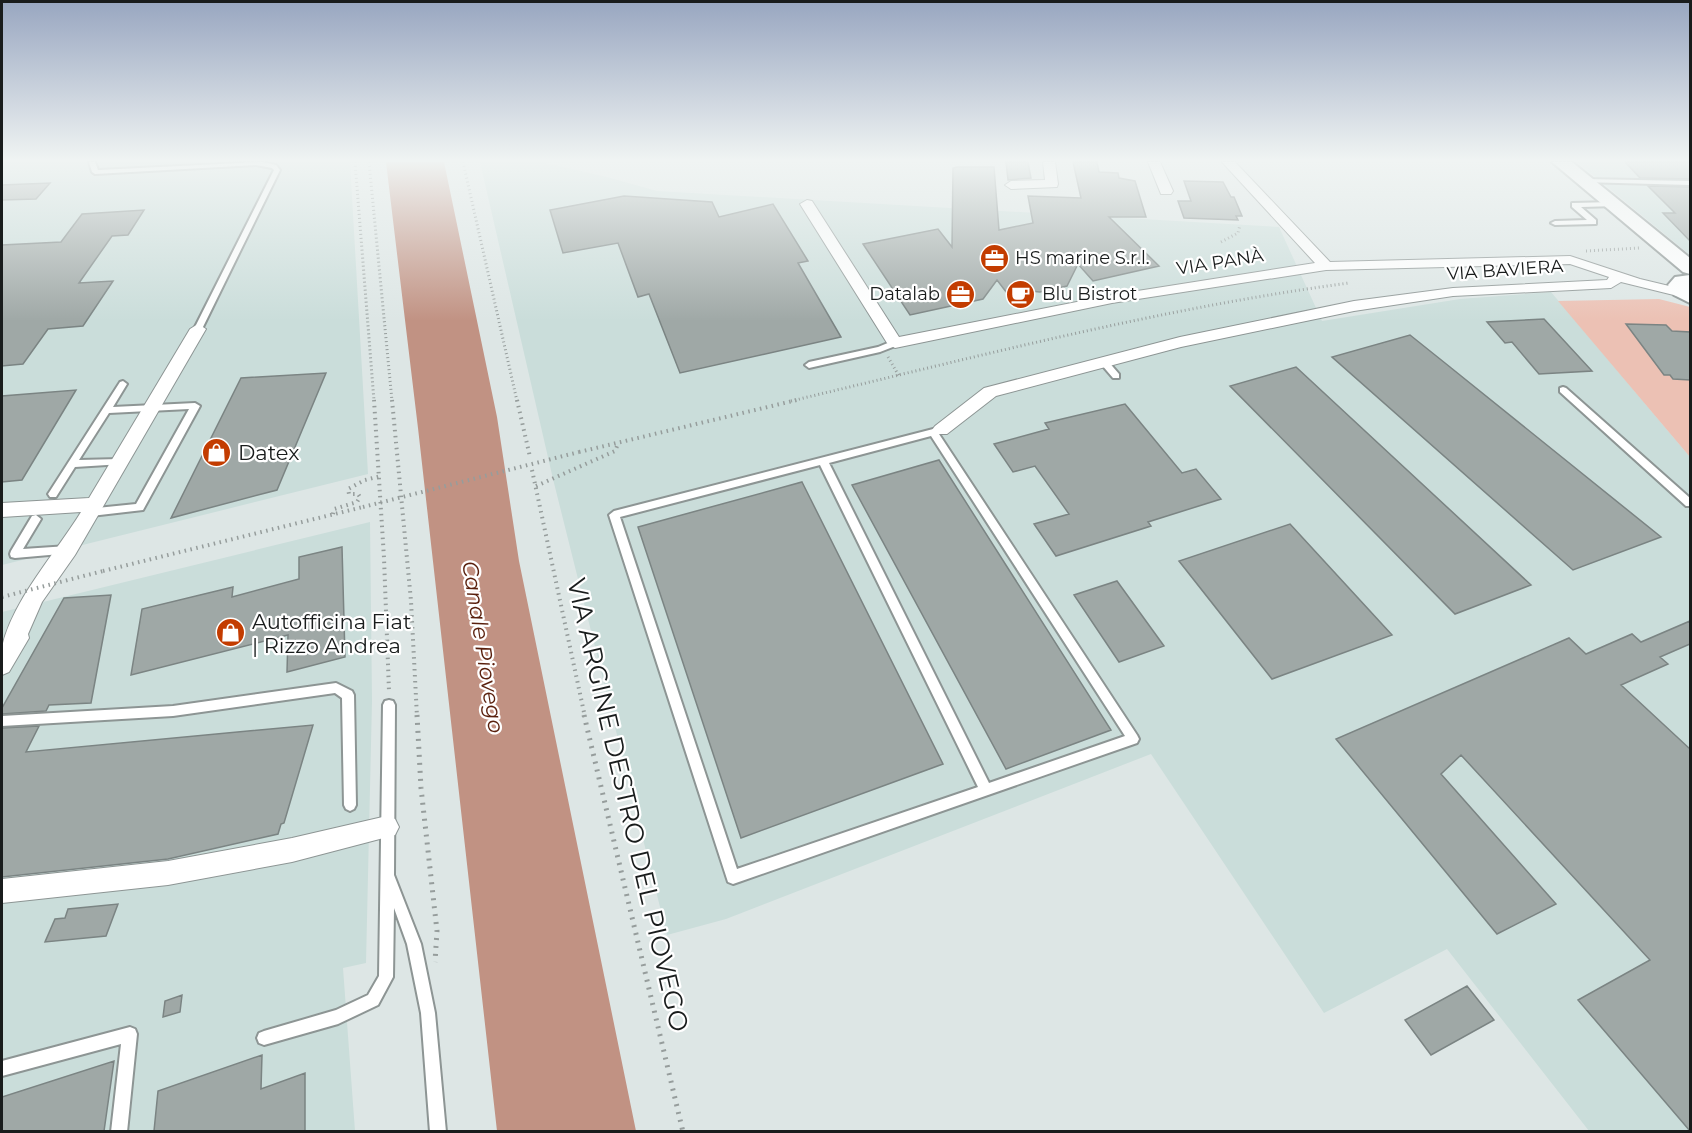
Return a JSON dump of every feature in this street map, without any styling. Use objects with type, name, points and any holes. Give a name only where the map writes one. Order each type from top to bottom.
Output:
[{"type":"main road","points":[[1623,215],[1687,281]]},
{"type":"street","points":[[813,215],[889,346]]},
{"type":"street","points":[[1277,215],[1326,267]]},
{"type":"street","name":"VIA PANÀ","points":[[889,346],[1112,299],[1326,267],[1570,260],[1618,277]]},
{"type":"street","name":"VIA BAVIERA","points":[[1104,362],[1180,342],[1354,306],[1453,292],[1611,284],[1618,277],[1655,285],[1687,281]]},
{"type":"street","points":[[2,666],[12,648],[42,609],[63,572],[68,550],[198,329]]},
{"type":"street","points":[[937,431],[990,392],[1104,362]]},
{"type":"street","points":[[2,510],[93,508]]},
{"type":"street","points":[[2,891],[168,873],[292,850],[387,827]]},
{"type":"lane","points":[[198,329],[255,215]]},
{"type":"lane","points":[[1555,223],[1593,222],[1585,215]]},
{"type":"lane","points":[[809,365],[889,346]]},
{"type":"lane","points":[[1104,362],[1116,376]]},
{"type":"lane","points":[[52,494],[123,384]]},
{"type":"lane","points":[[1563,390],[1690,503]]},
{"type":"lane","points":[[93,508],[139,507],[195,406],[106,410]]},
{"type":"lane","points":[[937,431],[1133,740],[733,877],[614,515],[937,431]]},
{"type":"lane","points":[[823,461],[986,790]]},
{"type":"lane","points":[[72,464],[120,462]]},
{"type":"lane","points":[[36,519],[15,554],[68,550]]},
{"type":"lane","points":[[2,721],[173,711],[336,688],[348,695],[350,805]]},
{"type":"lane","points":[[264,1038],[338,1017],[374,1000],[386,977],[389,705]]},
{"type":"lane","points":[[387,872],[414,944],[428,1012],[438,1131]]},
{"type":"lane","points":[[2,1070],[130,1034],[119,1131]]},
{"type":"path","points":[[359,215],[381,476],[387,591],[389,705]]},
{"type":"path","points":[[374,215],[410,590],[422,788],[437,931],[437,952]]},
{"type":"path","points":[[475,215],[530,457]]},
{"type":"path","points":[[1221,243],[1238,233],[1240,225]]},
{"type":"path","points":[[2,597],[579,452],[1038,342],[1259,295],[1349,283]]},
{"type":"path","points":[[889,346],[899,376]]},
{"type":"path","points":[[536,486],[615,451],[618,443]]},
{"type":"path","name":"VIA ARGINE DESTRO DEL PIOVEGO","points":[[532,470],[584,713],[684,1131]]},
{"type":"path","points":[[333,514],[334,509],[357,502],[360,497],[358,494],[350,494],[348,489],[365,480],[381,476]]},
{"type":"shaded area","points":[[2,215],[353,215],[368,474],[2,565]]},
{"type":"shaded area","points":[[492,215],[1069,215],[1279,227],[1322,321],[1460,299],[1551,292],[1690,457],[1690,1131],[1589,1131],[1447,949],[1324,1013],[1151,754],[726,919],[667,935],[553,479]]},
{"type":"shaded area","points":[[1641,215],[1690,215],[1690,255]]},
{"type":"shaded area","points":[[1659,299],[1690,307],[1690,457],[1558,301]]},
{"type":"shaded area","points":[[370,522],[372,701],[366,963],[343,968],[355,1131],[2,1131],[2,612]]},
{"type":"water","name":"Canale Piovego","points":[[392,215],[455,215],[497,417],[519,561],[636,1131],[497,1131]]},
{"type":"building","points":[[81,215],[141,215],[128,235],[112,236],[79,283],[113,281],[83,326],[48,329],[23,364],[2,366],[2,245],[61,242]]},
{"type":"building","points":[[551,215],[718,215],[719,217],[728,215],[780,215],[808,261],[798,263],[841,337],[680,373],[649,294],[638,297],[618,243],[563,253]]},
{"type":"building","points":[[952,215],[998,215],[999,230],[1033,223],[1031,215],[1145,215],[1146,217],[1109,217],[1159,266],[1093,281],[1078,264],[1067,286],[1040,292],[1030,291],[1028,294],[1014,298],[1010,297],[997,280],[983,299],[910,315],[863,244],[938,229],[952,247]]},
{"type":"building","points":[[1183,215],[1242,216],[1236,216],[1238,220],[1184,218]]},
{"type":"building","points":[[1665,215],[1690,215],[1690,241]]},
{"type":"building","points":[[1544,319],[1592,371],[1539,374],[1512,342],[1505,343],[1487,322]]},
{"type":"building","points":[[1626,324],[1666,325],[1672,331],[1690,332],[1690,380],[1673,379],[1670,375],[1664,375]]},
{"type":"building","points":[[1410,335],[1661,537],[1573,570],[1332,357]]},
{"type":"building","points":[[1296,367],[1531,585],[1455,614],[1230,386]]},
{"type":"building","points":[[326,373],[277,490],[171,518],[241,378]]},
{"type":"building","points":[[76,390],[22,480],[2,482],[2,396]]},
{"type":"building","points":[[1125,404],[1182,473],[1196,469],[1221,499],[1148,522],[1151,526],[1056,556],[1034,524],[1069,514],[1035,466],[1013,472],[994,444],[1049,429],[1045,423]]},
{"type":"building","points":[[939,460],[1111,730],[1006,769],[852,485]]},
{"type":"building","points":[[802,482],[943,764],[741,838],[638,527]]},
{"type":"building","points":[[1290,524],[1392,635],[1272,679],[1179,561]]},
{"type":"building","points":[[342,547],[345,657],[287,672],[288,635],[131,675],[142,609],[233,587],[232,597],[299,579],[299,557]]},
{"type":"building","points":[[1117,581],[1164,646],[1119,662],[1074,595]]},
{"type":"building","points":[[111,595],[91,703],[49,705],[46,711],[2,714],[2,708],[64,598]]},
{"type":"building","points":[[1690,621],[1690,644],[1660,657],[1668,664],[1621,685],[1690,749],[1690,1131],[1578,1000],[1650,960],[1461,755],[1441,774],[1556,904],[1497,934],[1336,739],[1569,638],[1586,654],[1632,634],[1641,642]]},
{"type":"building","points":[[313,725],[284,823],[281,824],[278,834],[168,859],[2,877],[2,728],[39,726],[26,752]]},
{"type":"building","points":[[118,904],[106,936],[45,942],[55,919],[65,918],[68,909]]},
{"type":"building","points":[[1467,986],[1494,1020],[1431,1055],[1405,1020]]},
{"type":"building","points":[[182,995],[180,1012],[163,1017],[165,1001]]},
{"type":"building","points":[[262,1055],[261,1089],[305,1073],[305,1131],[154,1131],[158,1091]]},
{"type":"building","points":[[114,1061],[104,1131],[2,1131],[2,1097]]},
{"type":"place","name":"HS marine S.r.l.","points":[[994,258]]},
{"type":"place","name":"Datalab","points":[[961,294]]},
{"type":"place","name":"Blu Bistrot","points":[[1021,294]]},
{"type":"place","name":"Datex","points":[[217,452]]},
{"type":"place","name":"Autofficina Fiat | Rizzo Andrea","points":[[231,633]]}]
